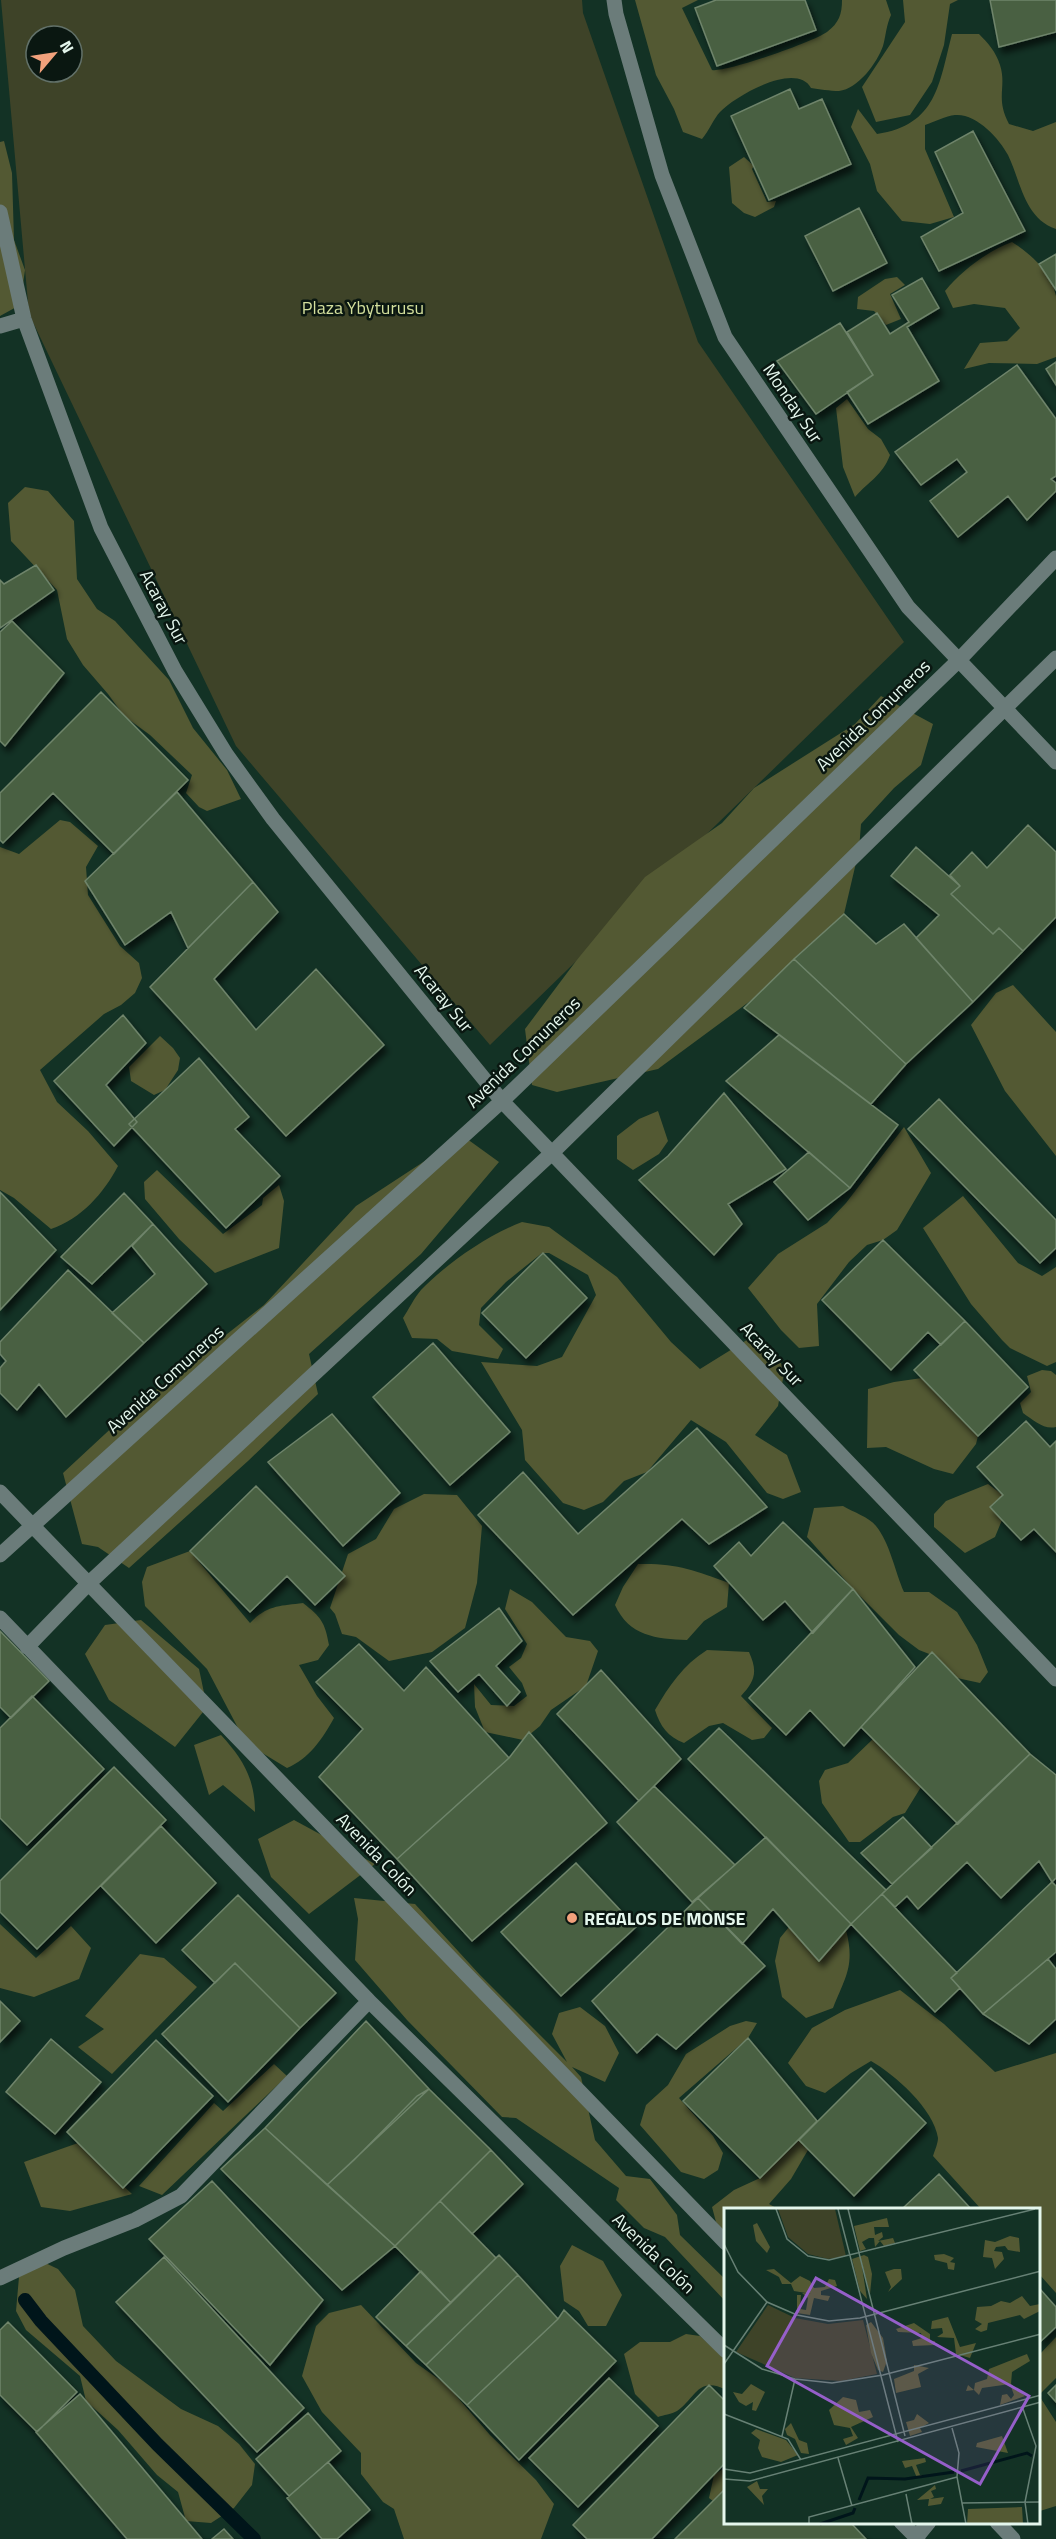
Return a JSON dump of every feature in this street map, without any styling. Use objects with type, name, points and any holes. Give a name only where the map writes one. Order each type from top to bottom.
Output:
[{"type":"street","name":"Monday Sur","points":[[614,0],[662,175],[725,337],[908,608],[1056,762]]},
{"type":"street","name":"Acaray Sur","points":[[0,212],[24,319],[100,528],[176,671],[226,754],[273,819],[502,1101],[1056,1679]]},
{"type":"street","points":[[0,326],[24,319]]},
{"type":"street","name":"Avenida Comuneros","points":[[0,1556],[502,1101],[958,661],[1056,558]]},
{"type":"street","points":[[27,1647],[88,1584],[553,1152],[1056,658]]},
{"type":"street","name":"Avenida Colón","points":[[0,1492],[724,2241]]},
{"type":"street","name":"Avenida Colón","points":[[0,1618],[369,2001],[724,2349]]},
{"type":"street","points":[[0,2278],[64,2248],[135,2220],[181,2196],[369,2001]]},
{"type":"street","points":[[902,2524],[916,2538],[928,2524]]},
{"type":"street","points":[[998,2524],[1013,2539]]},
{"type":"green space","name":"Plaza Ybyturusu","points":[[1,0],[582,0],[583,13],[698,342],[904,642],[490,1045],[236,746],[29,314]]},
{"type":"green space","points":[[635,0],[698,0],[682,8],[712,70],[750,62],[819,37],[837,22],[842,0],[886,0],[891,15],[880,53],[866,74],[853,86],[839,91],[825,90],[811,88],[803,81],[793,78],[766,84],[751,90],[728,105],[718,115],[702,139],[683,132],[656,75]]},
{"type":"green space","points":[[903,0],[958,0],[950,4],[944,45],[932,82],[910,115],[876,122],[862,87],[905,22]]},
{"type":"green space","points":[[952,34],[979,34],[989,44],[1002,73],[1002,100],[1009,124],[1033,131],[1056,122],[1056,229],[1045,224],[1030,208],[1008,155],[999,141],[979,122],[963,115],[951,116],[925,125],[925,149],[954,217],[930,224],[902,221],[877,191],[870,164],[851,127],[858,109],[877,134],[912,122],[924,112],[932,99]]},
{"type":"green space","points":[[4,141],[12,173],[14,240],[25,270],[20,305],[0,316],[0,142]]},
{"type":"green space","points":[[744,157],[754,166],[752,169],[767,202],[776,201],[774,207],[755,217],[744,213],[732,203],[729,167]]},
{"type":"green space","points":[[1012,242],[1039,264],[1050,279],[1056,296],[1056,357],[1037,364],[989,363],[964,369],[980,343],[1007,341],[1020,328],[1005,308],[974,304],[953,308],[945,291],[976,262]]},
{"type":"green space","points":[[897,277],[905,285],[890,294],[901,319],[886,325],[874,311],[857,309],[858,297],[885,279]]},
{"type":"green space","points":[[847,399],[868,429],[881,439],[890,455],[879,473],[855,497],[843,467],[836,408]]},
{"type":"green space","points":[[25,487],[48,491],[74,521],[77,579],[97,609],[115,621],[169,680],[193,728],[227,770],[241,799],[207,811],[199,807],[186,793],[192,775],[150,735],[124,716],[83,665],[67,639],[57,590],[11,541],[8,503]]},
{"type":"green space","points":[[881,696],[933,724],[921,765],[894,788],[861,824],[859,850],[844,914],[757,996],[658,1069],[557,1092],[532,1085],[525,1029],[576,961],[645,877],[722,823],[754,788],[855,724]]},
{"type":"green space","points":[[60,820],[70,822],[98,846],[86,867],[88,895],[120,946],[139,963],[142,978],[135,993],[121,1005],[104,1014],[40,1070],[57,1102],[88,1131],[118,1166],[99,1195],[82,1212],[51,1229],[14,1198],[0,1190],[0,847],[19,854]]},
{"type":"green space","points":[[1013,985],[1056,1032],[1056,1156],[1005,1091],[971,1025],[996,993]]},
{"type":"green space","points":[[160,1036],[180,1058],[178,1070],[165,1090],[154,1095],[131,1081],[129,1067]]},
{"type":"green space","points":[[658,1111],[668,1141],[659,1154],[633,1170],[617,1159],[617,1136],[639,1119]]},
{"type":"green space","points":[[904,1127],[931,1173],[897,1230],[883,1240],[867,1245],[849,1262],[817,1304],[819,1346],[799,1348],[781,1330],[748,1288],[778,1254],[827,1223],[846,1203]]},
{"type":"green space","points":[[463,1136],[499,1162],[421,1254],[309,1354],[318,1394],[248,1461],[129,1568],[98,1547],[82,1544],[63,1473],[133,1408],[264,1305],[356,1206]]},
{"type":"green space","points":[[157,1170],[223,1234],[262,1205],[263,1198],[279,1185],[284,1201],[279,1248],[215,1273],[179,1239],[145,1199],[144,1182]]},
{"type":"green space","points":[[963,1196],[1018,1263],[1042,1276],[1056,1267],[1056,1362],[1047,1366],[1010,1348],[1002,1340],[971,1304],[923,1228]]},
{"type":"green space","points":[[522,1222],[549,1227],[617,1277],[671,1342],[700,1369],[750,1338],[771,1352],[785,1368],[778,1406],[755,1435],[787,1455],[801,1492],[783,1499],[767,1493],[726,1442],[691,1420],[647,1472],[624,1481],[603,1502],[584,1510],[563,1503],[525,1460],[522,1430],[481,1362],[537,1366],[562,1357],[596,1295],[588,1275],[549,1253],[542,1253],[506,1282],[481,1308],[479,1325],[503,1349],[498,1359],[452,1351],[437,1339],[412,1338],[403,1318],[421,1290],[443,1270],[482,1242]]},
{"type":"green space","points":[[1042,1370],[1051,1371],[1056,1375],[1056,1427],[1052,1428],[1043,1426],[1023,1413],[1020,1403],[1031,1392],[1027,1376]]},
{"type":"green space","points":[[922,1378],[978,1436],[976,1444],[953,1474],[934,1469],[886,1447],[867,1448],[868,1389]]},
{"type":"green space","points":[[988,1484],[1003,1495],[991,1507],[1002,1520],[995,1537],[965,1553],[934,1527],[934,1514],[946,1501]]},
{"type":"green space","points":[[424,1494],[457,1495],[482,1526],[477,1583],[465,1628],[432,1652],[389,1661],[356,1637],[342,1634],[335,1614],[330,1608],[348,1554],[376,1539],[394,1509]]},
{"type":"green space","points":[[843,1506],[865,1517],[881,1533],[904,1592],[929,1592],[957,1612],[977,1645],[988,1672],[980,1683],[957,1678],[937,1657],[919,1650],[899,1635],[853,1589],[807,1537],[814,1508]]},
{"type":"green space","points":[[190,1551],[250,1623],[268,1610],[303,1603],[318,1616],[324,1625],[329,1645],[318,1660],[299,1665],[317,1696],[334,1718],[309,1753],[287,1768],[259,1751],[238,1728],[207,1669],[145,1606],[142,1582],[147,1567]]},
{"type":"green space","points":[[638,1564],[685,1568],[729,1583],[727,1607],[704,1621],[687,1640],[645,1634],[628,1623],[615,1605],[623,1587]]},
{"type":"green space","points":[[510,1589],[532,1602],[566,1637],[590,1641],[598,1651],[586,1686],[551,1710],[540,1726],[523,1740],[485,1732],[475,1707],[474,1684],[491,1705],[514,1706],[527,1696],[522,1683],[509,1667],[521,1658],[527,1644],[505,1609]]},
{"type":"green space","points":[[141,1620],[199,1669],[207,1707],[175,1747],[109,1700],[85,1654],[105,1625]]},
{"type":"green space","points":[[707,1650],[749,1652],[754,1665],[754,1676],[741,1696],[772,1728],[764,1738],[752,1740],[723,1723],[709,1726],[684,1743],[673,1738],[662,1726],[655,1710],[677,1677]]},
{"type":"green space","points":[[221,1735],[236,1753],[250,1779],[255,1812],[223,1785],[209,1795],[194,1745]]},
{"type":"green space","points":[[873,1739],[921,1787],[905,1813],[893,1817],[860,1842],[849,1842],[822,1803],[819,1781],[825,1770],[848,1763]]},
{"type":"green space","points":[[294,1820],[375,1864],[309,1914],[271,1877],[258,1839]]},
{"type":"green space","points":[[354,1898],[415,1904],[480,1975],[567,2062],[552,2034],[559,2013],[580,2007],[605,2026],[619,2053],[605,2082],[572,2067],[581,2077],[595,2140],[626,2176],[650,2179],[677,2215],[680,2235],[724,2278],[724,2300],[665,2237],[644,2228],[616,2200],[619,2188],[516,2118],[502,2117],[407,2020],[355,1960],[358,1919]]},
{"type":"green space","points":[[0,1924],[36,1958],[71,1926],[91,1948],[79,1979],[34,1997],[0,1988]]},
{"type":"green space","points":[[789,1927],[819,1960],[846,1930],[849,1942],[848,1970],[833,2008],[806,2018],[782,1997],[775,1961],[780,1938]]},
{"type":"green space","points":[[140,1954],[164,1958],[197,1987],[112,2074],[78,2047],[104,2029],[85,2016]]},
{"type":"green space","points":[[900,1990],[944,2024],[995,2072],[1056,2053],[1056,2293],[1041,2276],[1041,2208],[980,2208],[933,2156],[938,2138],[935,2127],[921,2104],[891,2074],[871,2061],[825,2093],[806,2086],[788,2063],[812,2028],[845,2010]]},
{"type":"green space","points":[[746,2021],[757,2023],[748,2038],[679,2098],[713,2136],[723,2153],[718,2170],[704,2179],[681,2172],[640,2125],[646,2105],[668,2085],[686,2054],[730,2026]]},
{"type":"green space","points":[[274,2064],[287,2076],[162,2195],[139,2186],[214,2103],[223,2111]]},
{"type":"green space","points":[[799,2140],[808,2150],[791,2179],[769,2204],[776,2208],[724,2208],[724,2232],[716,2222],[712,2207],[734,2190],[760,2178]]},
{"type":"green space","points":[[78,2143],[132,2194],[70,2211],[41,2207],[24,2162]]},
{"type":"green space","points":[[572,2245],[603,2261],[622,2295],[606,2326],[588,2326],[579,2311],[564,2301],[560,2266]]},
{"type":"green space","points":[[39,2260],[58,2269],[75,2290],[83,2326],[116,2361],[181,2409],[218,2426],[239,2444],[255,2464],[252,2485],[234,2508],[211,2523],[186,2521],[178,2492],[157,2475],[118,2430],[86,2401],[80,2376],[26,2330],[16,2311],[19,2277]]},
{"type":"green space","points":[[361,2305],[416,2363],[447,2385],[490,2435],[536,2480],[554,2504],[541,2539],[404,2539],[394,2509],[383,2502],[361,2474],[361,2453],[322,2412],[302,2376],[316,2326],[329,2313]]},
{"type":"green space","points":[[686,2334],[700,2336],[724,2358],[724,2389],[709,2385],[703,2387],[677,2411],[658,2417],[635,2394],[624,2354],[640,2342],[670,2342]]},
{"type":"green space","points":[[1056,2337],[1056,2378],[1041,2393],[1041,2353]]},
{"type":"green space","points":[[1041,2399],[1056,2422],[1056,2506],[1041,2511]]},
{"type":"green space","points":[[724,2468],[724,2490],[713,2501],[709,2498],[714,2475]]},
{"type":"building","points":[[716,0],[805,0],[816,30],[717,66],[695,8]]},
{"type":"building","points":[[990,0],[1056,0],[1056,32],[999,47]]},
{"type":"building","points":[[790,89],[799,109],[822,99],[851,164],[769,200],[731,116]]},
{"type":"building","points":[[973,131],[1025,231],[939,271],[921,237],[963,213],[935,152]]},
{"type":"building","points":[[859,208],[887,263],[833,291],[805,236]]},
{"type":"building","points":[[1056,254],[1056,290],[1039,264]]},
{"type":"building","points":[[922,278],[939,308],[907,327],[939,381],[868,424],[847,392],[873,375],[847,332],[877,313],[890,334],[909,322],[892,295]]},
{"type":"building","points":[[840,323],[873,375],[816,414],[777,361]]},
{"type":"building","points":[[1056,362],[1056,385],[1046,369]]},
{"type":"building","points":[[1017,365],[1056,419],[1056,476],[1051,479],[1056,483],[1056,491],[1027,520],[1008,496],[958,537],[930,501],[967,472],[957,459],[921,485],[895,452]]},
{"type":"building","points":[[36,565],[54,590],[0,628],[0,580],[4,584]]},
{"type":"building","points":[[12,621],[64,673],[5,746],[0,741],[0,632]]},
{"type":"building","points":[[101,692],[188,780],[114,854],[53,793],[3,843],[0,840],[0,793]]},
{"type":"building","points":[[177,792],[253,882],[188,948],[171,912],[125,945],[85,881]]},
{"type":"building","points":[[1028,825],[1056,852],[1056,917],[1023,951],[999,928],[993,934],[951,894],[960,886],[950,875],[972,852],[987,868]]},
{"type":"building","points":[[916,847],[960,886],[951,894],[993,934],[999,928],[1023,951],[973,1002],[916,938],[939,915],[891,876]]},
{"type":"building","points":[[253,882],[278,912],[214,979],[256,1030],[316,969],[384,1045],[286,1136],[150,987]]},
{"type":"building","points":[[844,914],[876,944],[904,924],[973,1002],[906,1064],[794,959]]},
{"type":"building","points":[[794,959],[906,1064],[871,1104],[744,1008]]},
{"type":"building","points":[[123,1015],[146,1043],[106,1085],[137,1122],[114,1146],[54,1081]]},
{"type":"building","points":[[779,1035],[898,1125],[850,1188],[726,1081]]},
{"type":"building","points":[[199,1058],[249,1117],[235,1129],[280,1176],[226,1228],[129,1124]]},
{"type":"building","points":[[724,1093],[786,1169],[728,1204],[742,1224],[714,1255],[639,1180],[668,1156]]},
{"type":"building","points":[[939,1099],[1056,1220],[1056,1248],[1040,1263],[908,1129]]},
{"type":"building","points":[[809,1152],[850,1188],[808,1220],[774,1182]]},
{"type":"building","points":[[0,1192],[56,1250],[0,1310]]},
{"type":"building","points":[[124,1193],[153,1224],[92,1284],[61,1257]]},
{"type":"building","points":[[153,1224],[207,1284],[144,1343],[112,1313],[155,1274],[132,1246]]},
{"type":"building","points":[[883,1240],[965,1321],[941,1345],[928,1332],[891,1370],[822,1300]]},
{"type":"building","points":[[543,1253],[587,1298],[526,1358],[482,1313]]},
{"type":"building","points":[[68,1270],[144,1343],[66,1417],[39,1384],[17,1410],[0,1393],[0,1368],[6,1361],[0,1354],[0,1342]]},
{"type":"building","points":[[965,1321],[1028,1387],[978,1436],[914,1370]]},
{"type":"building","points":[[433,1343],[510,1432],[450,1485],[373,1397]]},
{"type":"building","points":[[332,1414],[400,1493],[343,1546],[268,1462]]},
{"type":"building","points":[[1026,1421],[1050,1447],[1056,1441],[1056,1552],[1034,1529],[1021,1540],[1002,1520],[990,1507],[1003,1495],[977,1467]]},
{"type":"building","points":[[697,1428],[767,1507],[709,1544],[682,1519],[573,1615],[478,1515],[523,1472],[578,1534]]},
{"type":"building","points":[[256,1486],[345,1576],[315,1605],[287,1576],[250,1612],[190,1551]]},
{"type":"building","points":[[783,1522],[853,1589],[813,1633],[785,1601],[763,1620],[714,1566],[739,1542],[751,1556]]},
{"type":"building","points":[[853,1589],[915,1667],[844,1746],[810,1710],[786,1735],[749,1698]]},
{"type":"building","points":[[499,1608],[522,1641],[496,1666],[520,1692],[507,1706],[479,1674],[458,1692],[430,1661]]},
{"type":"building","points":[[0,1631],[49,1681],[11,1718],[0,1707]]},
{"type":"building","points":[[359,1644],[404,1691],[426,1667],[509,1758],[397,1859],[319,1777],[363,1729],[316,1682]]},
{"type":"building","points":[[932,1652],[1030,1754],[958,1824],[861,1727]]},
{"type":"building","points":[[601,1670],[681,1759],[639,1801],[557,1714]]},
{"type":"building","points":[[32,1696],[104,1769],[27,1845],[0,1818],[0,1728]]},
{"type":"building","points":[[719,1728],[886,1890],[851,1924],[688,1759]]},
{"type":"building","points":[[529,1732],[607,1823],[472,1941],[397,1859],[509,1758]]},
{"type":"building","points":[[1030,1754],[1056,1775],[1056,1878],[1052,1882],[1039,1861],[1001,1898],[967,1862],[918,1909],[907,1896],[895,1907],[882,1894]]},
{"type":"building","points":[[114,1767],[166,1820],[37,1949],[0,1912],[0,1881]]},
{"type":"building","points":[[654,1786],[735,1865],[692,1902],[617,1822]]},
{"type":"building","points":[[903,1817],[932,1848],[892,1884],[861,1853]]},
{"type":"building","points":[[161,1826],[216,1883],[156,1943],[101,1886]]},
{"type":"building","points":[[766,1837],[851,1924],[819,1961],[773,1909],[742,1944],[698,1898]]},
{"type":"building","points":[[576,1863],[636,1927],[561,1996],[501,1932]]},
{"type":"building","points":[[1052,1882],[1056,1886],[1056,1952],[983,2014],[951,1978]]},
{"type":"building","points":[[882,1894],[957,1973],[951,1978],[960,1988],[935,2012],[851,1924]]},
{"type":"building","points":[[238,1895],[336,1993],[300,2028],[235,1963],[215,1983],[182,1950]]},
{"type":"building","points":[[698,1898],[765,1966],[676,2049],[657,2034],[637,2053],[592,2001]]},
{"type":"building","points":[[1048,1959],[1056,1969],[1056,2019],[1029,2044],[983,2014]]},
{"type":"building","points":[[235,1963],[300,2028],[228,2102],[162,2034]]},
{"type":"building","points":[[0,2001],[20,2021],[0,2042]]},
{"type":"building","points":[[366,2021],[429,2089],[327,2185],[265,2128]]},
{"type":"building","points":[[748,2038],[817,2121],[760,2178],[683,2101]]},
{"type":"building","points":[[51,2039],[101,2082],[55,2134],[6,2092]]},
{"type":"building","points":[[156,2040],[213,2096],[123,2188],[67,2132]]},
{"type":"building","points":[[871,2068],[926,2123],[854,2196],[799,2140]]},
{"type":"building","points":[[429,2089],[491,2150],[395,2246],[327,2185],[417,2096]]},
{"type":"building","points":[[265,2128],[395,2246],[342,2290],[221,2169]]},
{"type":"building","points":[[491,2150],[523,2184],[472,2234],[440,2201]]},
{"type":"building","points":[[939,2174],[970,2208],[903,2208]]},
{"type":"building","points":[[212,2181],[323,2300],[270,2365],[149,2239]]},
{"type":"building","points":[[440,2201],[496,2258],[451,2303],[395,2246]]},
{"type":"building","points":[[499,2255],[518,2275],[426,2365],[406,2346]]},
{"type":"building","points":[[164,2257],[304,2408],[257,2452],[116,2302]]},
{"type":"building","points":[[421,2271],[451,2303],[406,2346],[376,2317]]},
{"type":"building","points":[[518,2275],[558,2319],[467,2405],[426,2365]]},
{"type":"building","points":[[1041,2290],[1056,2307],[1056,2327],[1041,2341]]},
{"type":"building","points":[[564,2310],[616,2361],[519,2460],[467,2405],[558,2319]]},
{"type":"building","points":[[8,2322],[77,2392],[37,2432],[0,2395],[0,2330]]},
{"type":"building","points":[[609,2378],[658,2426],[578,2507],[529,2458]]},
{"type":"building","points":[[709,2385],[724,2400],[724,2464],[652,2539],[587,2539],[573,2525]]},
{"type":"building","points":[[1056,2385],[1056,2402],[1048,2393]]},
{"type":"building","points":[[80,2394],[202,2539],[127,2539],[36,2432]]},
{"type":"building","points":[[308,2413],[341,2451],[289,2496],[256,2459]]},
{"type":"building","points":[[328,2462],[370,2510],[337,2539],[322,2539],[287,2498]]},
{"type":"building","points":[[724,2490],[724,2524],[852,2524],[866,2539],[675,2539]]},
{"type":"building","points":[[224,2529],[233,2539],[212,2539]]},
{"type":"waterway","points":[[25,2300],[41,2321],[157,2444],[254,2539]]},
{"type":"place","name":"REGALOS DE MONSE","points":[[572,1918]]}]
